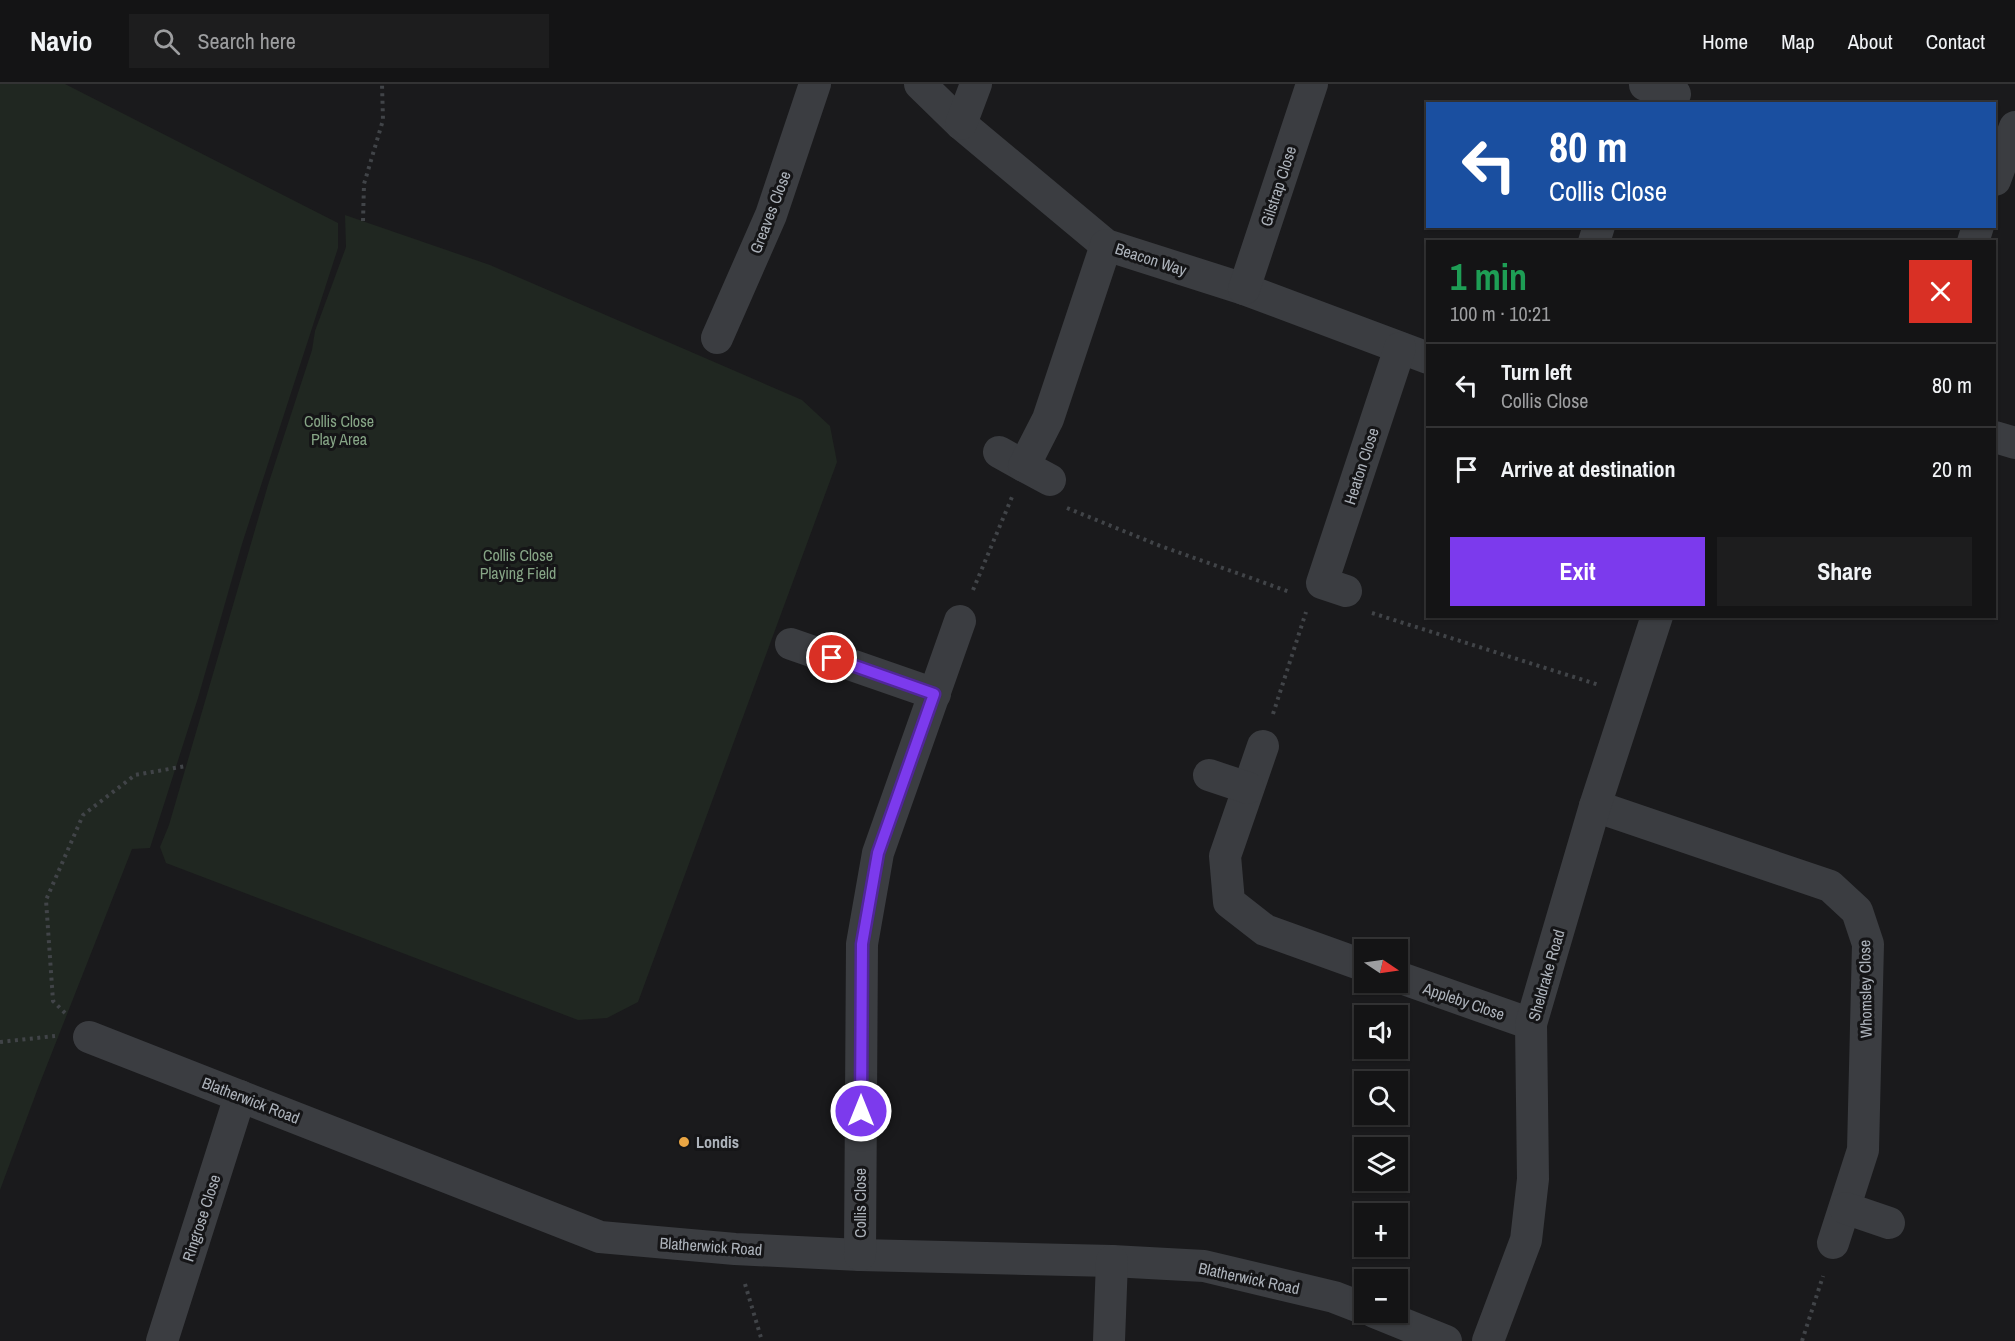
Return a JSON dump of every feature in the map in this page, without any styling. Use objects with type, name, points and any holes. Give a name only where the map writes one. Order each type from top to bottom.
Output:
[{"type":"street","name":"Greaves Close","points":[[717,338],[771,215],[815,84]]},
{"type":"street","name":"Beacon Way","points":[[920,84],[961,124],[1106,245],[1244,289],[1414,353]]},
{"type":"street","points":[[961,124],[976,84]]},
{"type":"street","name":"Gilstrap Close","points":[[1244,289],[1312,84]]},
{"type":"street","points":[[1639,102],[1643,84],[1675,94]]},
{"type":"street","points":[[1996,177],[2015,127]]},
{"type":"street","points":[[1033,476],[1048,419],[1106,245]]},
{"type":"street","name":"Heaton Close","points":[[1319,587],[1414,353]]},
{"type":"street","points":[[1996,437],[2015,443]]},
{"type":"street","name":"Sheldrake Road","points":[[1488,1341],[1526,1240],[1533,1179],[1531,1024],[1594,806],[1657,618]]},
{"type":"street","name":"Collis Close","points":[[860,1255],[862,944],[878,853],[960,621]]},
{"type":"street","points":[[791,644],[934,694]]},
{"type":"street","points":[[1263,746],[1225,856],[1228,902],[1265,930],[1354,962]]},
{"type":"street","points":[[1209,775],[1248,788]]},
{"type":"street","name":"Whomsley Close","points":[[1594,806],[1830,886],[1857,911],[1868,944],[1863,1150],[1833,1243]]},
{"type":"street","name":"Appleby Close","points":[[1408,981],[1531,1024]]},
{"type":"street","name":"Blatherwick Road","points":[[89,1038],[600,1237],[735,1249],[860,1255],[1112,1260],[1204,1266],[1334,1297],[1354,1305]]},
{"type":"street","name":"Ringrose Close","points":[[162,1341],[240,1096]]},
{"type":"street","points":[[1845,1208],[1888,1223]]},
{"type":"street","points":[[1108,1341],[1112,1260]]},
{"type":"street","points":[[1401,1323],[1446,1341]]},
{"type":"path","points":[[363,221],[364,184],[383,120],[382,84]]},
{"type":"path","points":[[960,621],[1033,476],[1158,545],[1319,587],[1354,607],[1631,695]]},
{"type":"path","points":[[1263,746],[1319,587]]},
{"type":"path","points":[[89,1038],[54,1001],[46,900],[83,815],[135,775],[186,766]]},
{"type":"path","points":[[0,1042],[44,1035],[89,1038]]},
{"type":"path","points":[[1802,1341],[1833,1243]]},
{"type":"path","points":[[735,1249],[762,1341]]},
{"type":"green space","points":[[0,84],[65,84],[338,223],[338,248],[242,544],[198,698],[150,848],[132,849],[0,1190]]},
{"type":"green space","name":"Collis Close Playing Field","points":[[345,215],[490,265],[802,400],[830,426],[837,462],[638,1002],[607,1018],[578,1020],[166,863],[160,847],[169,825],[268,485],[312,350],[315,331],[346,247]]},
{"type":"place","name":"Londis","points":[[684,1142]]},
{"type":"route","points":[[832,658],[934,694],[878,853],[862,944],[861,1111]]},
{"type":"park label","name":"Collis Close Play Area","points":[[339,430]]}]
